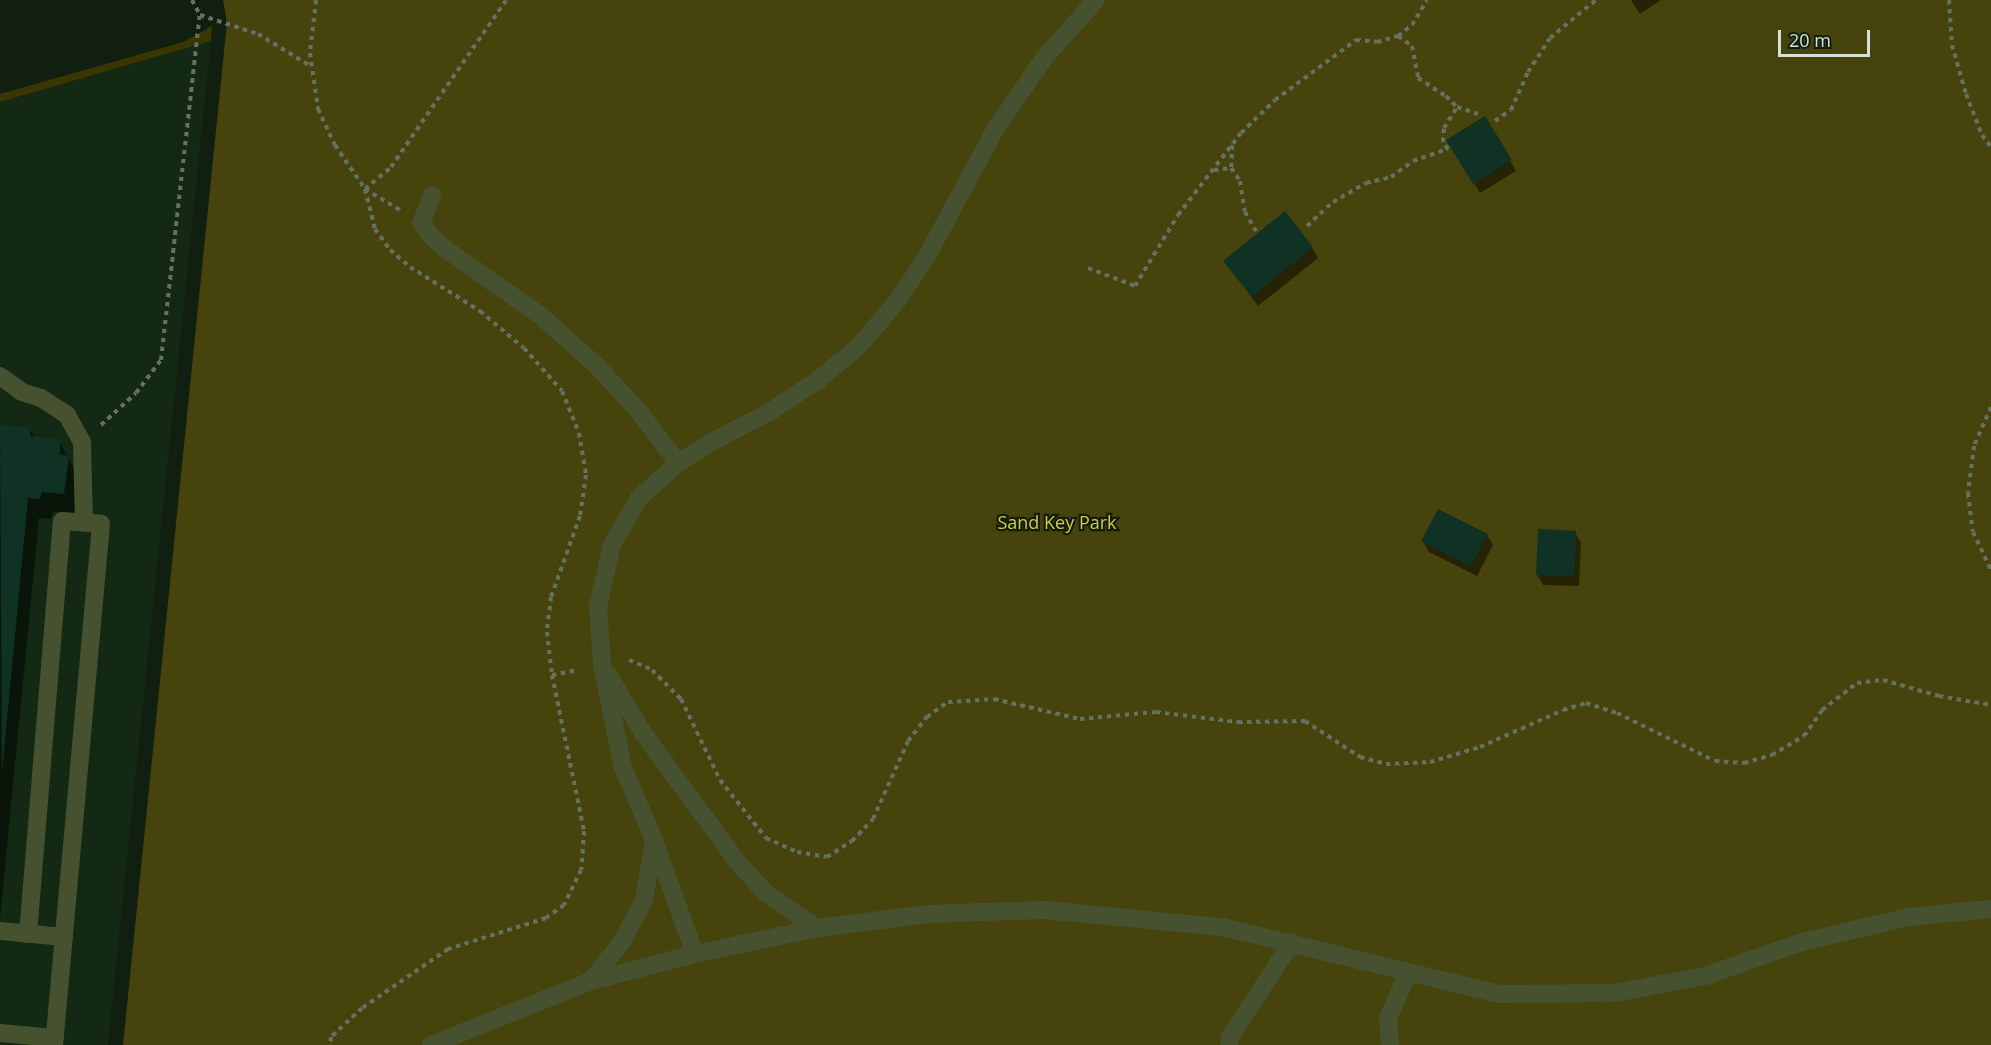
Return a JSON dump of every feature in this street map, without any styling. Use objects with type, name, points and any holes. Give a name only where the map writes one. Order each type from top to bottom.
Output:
[{"type":"street","points":[[695,954],[654,840],[623,768],[602,664],[598,606],[612,545],[639,498],[678,463],[818,380],[858,346],[898,300],[927,256],[996,128],[1045,57],[1096,0]]},
{"type":"street","points":[[432,195],[421,223],[444,248],[541,316],[598,367],[641,414],[678,463]]},
{"type":"street","points":[[0,376],[67,415],[82,441],[84,522]]},
{"type":"street","points":[[0,1033],[54,1042],[101,524],[62,521],[28,934]]},
{"type":"street","points":[[602,664],[643,733],[739,864],[768,894],[817,928]]},
{"type":"street","points":[[591,981],[623,940],[644,900],[654,840]]},
{"type":"street","points":[[431,1045],[591,981],[695,954],[817,928],[928,914],[1044,910],[1212,926],[1292,942],[1408,974],[1500,994],[1614,993],[1705,976],[1802,942],[1909,917],[1991,909]]},
{"type":"street","points":[[0,931],[64,937]]},
{"type":"street","points":[[1228,1045],[1230,1037],[1292,942]]},
{"type":"street","points":[[1390,1045],[1388,1018],[1408,974]]},
{"type":"path","points":[[82,441],[136,393],[161,360],[200,15],[192,0]]},
{"type":"path","points":[[316,0],[310,53],[318,110],[334,145],[365,189],[375,229],[390,250],[410,267],[480,311],[524,348],[562,391],[579,433],[586,475],[580,516],[551,597],[547,632],[552,675],[585,831],[581,870],[564,905],[546,918],[448,949],[362,1008],[331,1037],[330,1045]]},
{"type":"path","points":[[365,189],[391,167],[506,0]]},
{"type":"path","points":[[1088,268],[1135,286],[1178,216],[1232,146],[1275,100],[1356,40],[1377,42],[1398,36],[1412,25],[1427,0]]},
{"type":"path","points":[[1495,121],[1510,110],[1528,72],[1550,38],[1596,0]]},
{"type":"path","points":[[1949,0],[1952,45],[1982,135],[1991,147]]},
{"type":"path","points":[[200,15],[258,34],[312,68]]},
{"type":"path","points":[[1398,36],[1412,46],[1418,78],[1446,96],[1457,107],[1479,114]]},
{"type":"path","points":[[1307,226],[1333,202],[1366,183],[1391,177],[1413,160],[1448,149],[1443,142],[1444,128],[1457,107]]},
{"type":"path","points":[[1232,146],[1231,168],[1240,181],[1245,212],[1256,231]]},
{"type":"path","points":[[1213,170],[1231,168]]},
{"type":"path","points":[[365,189],[421,223]]},
{"type":"path","points":[[1991,407],[1974,446],[1968,493],[1973,532],[1991,570]]},
{"type":"path","points":[[552,675],[629,660],[652,670],[681,699],[720,780],[766,838],[797,852],[827,856],[852,841],[873,819],[908,741],[927,717],[948,702],[994,699],[1080,719],[1156,712],[1238,722],[1305,721],[1360,757],[1386,764],[1431,762],[1480,747],[1563,710],[1586,703],[1617,712],[1715,761],[1743,763],[1772,755],[1804,736],[1822,710],[1857,683],[1883,680],[1939,696],[1991,705]]},
{"type":"shaded area","points":[[212,26],[211,41],[0,102],[0,94],[183,42]]},
{"type":"shaded area","points":[[211,41],[108,1045],[0,1045],[0,102]]},
{"type":"green space","name":"Sand Key Park","points":[[223,0],[1991,0],[1991,1045],[123,1045],[227,22]]},
{"type":"building","points":[[1485,116],[1512,160],[1473,184],[1446,140]]},
{"type":"building","points":[[1285,211],[1313,247],[1252,297],[1223,261]]},
{"type":"building","points":[[0,425],[31,428],[30,436],[60,439],[60,454],[69,456],[64,494],[42,492],[40,499],[28,498],[2,772]]},
{"type":"building","points":[[1438,509],[1488,534],[1471,566],[1421,541]]},
{"type":"building","points":[[1538,529],[1576,531],[1574,576],[1536,575]]}]
